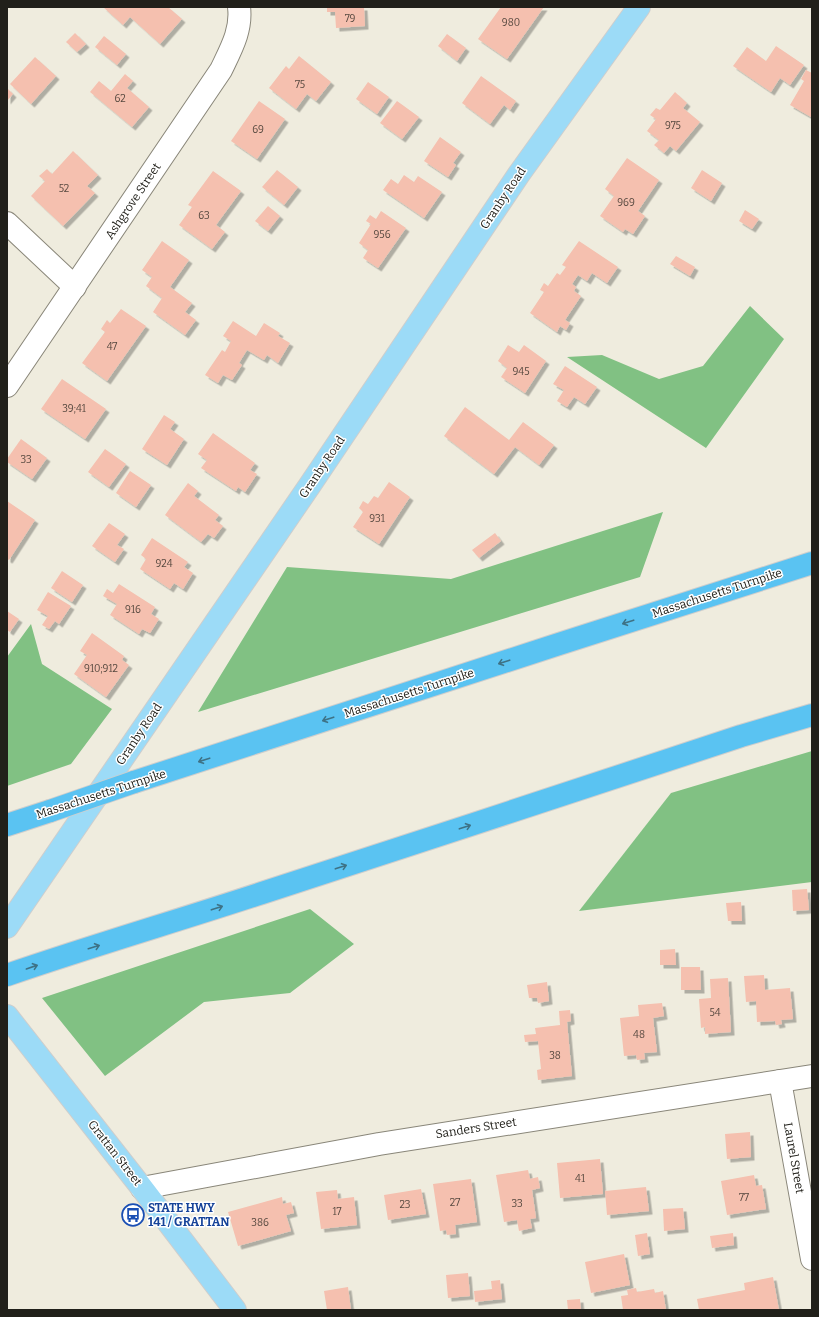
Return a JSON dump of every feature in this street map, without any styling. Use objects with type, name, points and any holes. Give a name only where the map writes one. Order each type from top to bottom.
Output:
[{"type":"highway","name":"Massachusetts Turnpike","points":[[7,825],[134,782],[812,563]]},
{"type":"highway","points":[[7,975],[741,736],[812,715]]},
{"type":"main road","name":"Granby Road","points":[[7,927],[310,486],[519,174],[639,7]]},
{"type":"main road","name":"Grattan Street","points":[[7,1016],[142,1188],[235,1310]]},
{"type":"street","name":"Ashgrove Street","points":[[7,386],[221,70],[234,44],[238,31],[239,7]]},
{"type":"street","points":[[7,223],[75,287]]},
{"type":"street","name":"Sanders Street","points":[[142,1188],[379,1144],[812,1076]]},
{"type":"street","name":"Laurel Street","points":[[780,1081],[812,1259]]},
{"type":"green space","points":[[750,306],[784,339],[706,448],[567,357],[602,355],[659,379],[703,366]]},
{"type":"green space","points":[[663,512],[640,577],[198,712],[287,567],[451,579]]},
{"type":"green space","points":[[31,624],[42,664],[112,709],[71,764],[7,786],[7,657]]},
{"type":"green space","points":[[812,751],[812,882],[579,911],[671,793]]},
{"type":"green space","points":[[310,909],[354,944],[290,993],[204,1002],[105,1076],[42,998]]},
{"type":"building","points":[[103,7],[168,7],[182,19],[160,44],[130,17],[123,25]]},
{"type":"building","points":[[327,7],[364,7],[365,26],[336,28],[335,12],[327,12]]},
{"type":"building","points":[[501,7],[544,7],[507,59],[478,39]]},
{"type":"building","points":[[75,33],[86,44],[77,52],[66,42]]},
{"type":"building","points":[[447,34],[466,48],[457,61],[438,46]]},
{"type":"building","points":[[104,36],[126,54],[117,65],[95,47]]},
{"type":"building","points":[[776,46],[804,65],[790,85],[780,78],[771,92],[733,66],[747,47],[766,61]]},
{"type":"building","points":[[299,56],[331,82],[316,101],[307,94],[296,109],[269,88],[286,66],[289,69]]},
{"type":"building","points":[[35,57],[56,76],[31,104],[10,84]]},
{"type":"building","points":[[806,70],[812,73],[811,117],[790,105],[804,81],[801,79]]},
{"type":"building","points":[[125,74],[133,81],[127,88],[149,107],[132,127],[90,92],[99,81],[111,91]]},
{"type":"building","points":[[481,76],[516,101],[510,110],[504,105],[490,124],[462,103]]},
{"type":"building","points":[[368,82],[389,97],[377,114],[356,99]]},
{"type":"building","points":[[7,88],[13,94],[7,101]]},
{"type":"building","points":[[675,92],[687,103],[683,108],[700,122],[676,151],[670,146],[664,153],[654,145],[659,140],[647,131],[656,119],[650,115],[656,108],[660,110]]},
{"type":"building","points":[[259,101],[285,119],[257,159],[231,141]]},
{"type":"building","points":[[397,101],[419,117],[402,139],[380,123]]},
{"type":"building","points":[[440,137],[461,152],[453,163],[456,165],[448,177],[424,161]]},
{"type":"building","points":[[73,151],[98,175],[87,186],[95,193],[63,226],[31,196],[45,181],[39,176],[47,169],[52,174]]},
{"type":"building","points":[[627,158],[659,180],[638,211],[645,216],[633,234],[625,229],[623,232],[600,216],[614,196],[605,189]]},
{"type":"building","points":[[277,170],[298,187],[284,205],[262,187]]},
{"type":"building","points":[[702,170],[722,183],[711,201],[691,188]]},
{"type":"building","points":[[213,171],[241,191],[216,225],[225,232],[212,249],[179,225],[192,207],[188,205]]},
{"type":"building","points":[[404,175],[414,182],[418,176],[442,192],[424,218],[383,190],[391,179],[398,184]]},
{"type":"building","points":[[268,206],[280,216],[268,231],[255,221]]},
{"type":"building","points":[[745,210],[759,219],[752,229],[739,221]]},
{"type":"building","points":[[381,211],[406,228],[378,268],[363,258],[368,250],[359,243],[371,224],[366,221],[370,215],[376,219]]},
{"type":"building","points":[[162,241],[189,260],[170,287],[192,303],[185,312],[196,320],[185,335],[153,312],[162,298],[146,286],[152,277],[142,270]]},
{"type":"building","points":[[579,241],[618,267],[607,283],[592,273],[587,281],[578,275],[572,284],[576,287],[574,291],[581,296],[565,320],[570,323],[566,330],[560,326],[557,332],[530,313],[544,292],[540,290],[544,283],[548,286],[557,273],[560,275],[566,267],[562,265]]},
{"type":"building","points":[[676,256],[695,267],[690,276],[670,264]]},
{"type":"building","points":[[121,309],[146,326],[107,381],[82,363],[105,332],[101,329],[107,320],[110,323]]},
{"type":"building","points":[[233,321],[256,336],[264,323],[280,333],[278,336],[290,343],[278,363],[267,355],[264,360],[247,350],[239,363],[242,365],[232,380],[223,375],[218,383],[205,375],[222,350],[225,352],[231,341],[223,336]]},
{"type":"building","points":[[508,345],[519,352],[524,345],[546,361],[525,393],[501,377],[507,368],[498,361]]},
{"type":"building","points":[[565,366],[597,387],[585,404],[574,397],[567,407],[557,401],[564,390],[553,384]]},
{"type":"building","points":[[62,379],[106,409],[85,439],[41,409]]},
{"type":"building","points":[[465,407],[509,440],[523,422],[554,445],[539,465],[515,447],[494,474],[444,436]]},
{"type":"building","points":[[164,415],[175,422],[170,429],[184,439],[167,465],[142,449]]},
{"type":"building","points":[[213,433],[255,463],[250,470],[257,474],[245,492],[238,487],[236,491],[201,468],[207,460],[198,454]]},
{"type":"building","points":[[21,439],[47,458],[32,479],[7,462],[7,459]]},
{"type":"building","points":[[105,449],[126,464],[109,487],[88,472]]},
{"type":"building","points":[[130,471],[151,485],[136,507],[116,493]]},
{"type":"building","points":[[389,482],[410,497],[379,544],[353,527],[363,512],[359,508],[363,501],[368,504],[374,496],[378,498]]},
{"type":"building","points":[[188,483],[198,491],[194,496],[219,515],[215,520],[223,526],[214,538],[208,534],[201,542],[165,515]]},
{"type":"building","points":[[7,501],[35,520],[9,560],[7,559]]},
{"type":"building","points":[[109,523],[125,534],[117,545],[124,549],[115,562],[92,546]]},
{"type":"building","points":[[495,533],[501,541],[479,558],[472,550]]},
{"type":"building","points":[[152,538],[188,562],[184,567],[193,573],[183,589],[174,583],[170,589],[140,569],[146,559],[141,555]]},
{"type":"building","points":[[62,571],[83,585],[72,602],[51,588]]},
{"type":"building","points":[[119,584],[155,607],[151,614],[159,619],[150,633],[142,629],[139,634],[110,615],[117,604],[103,596],[107,589],[113,593]]},
{"type":"building","points":[[48,592],[71,606],[59,624],[55,621],[49,629],[42,625],[48,616],[37,610]]},
{"type":"building","points":[[7,611],[19,619],[10,632],[7,630]]},
{"type":"building","points":[[92,633],[124,656],[122,660],[129,665],[106,697],[74,674],[87,655],[80,651]]},
{"type":"building","points":[[807,889],[809,910],[793,911],[792,890]]},
{"type":"building","points":[[741,902],[742,921],[728,921],[726,903]]},
{"type":"building","points":[[675,949],[676,965],[660,965],[660,950]]},
{"type":"building","points":[[681,967],[700,967],[701,990],[681,990]]},
{"type":"building","points":[[764,975],[765,990],[790,988],[793,1019],[781,1020],[782,1024],[776,1025],[775,1021],[757,1022],[756,1001],[746,1002],[744,976]]},
{"type":"building","points":[[728,978],[731,1032],[705,1034],[705,1027],[701,1028],[699,999],[711,998],[710,979]]},
{"type":"building","points":[[547,982],[549,1001],[538,1003],[537,998],[529,998],[527,985]]},
{"type":"building","points":[[662,1003],[664,1016],[653,1018],[657,1052],[644,1053],[645,1059],[637,1060],[636,1055],[624,1056],[620,1018],[639,1016],[638,1005]]},
{"type":"building","points":[[570,1010],[571,1021],[567,1022],[572,1076],[538,1080],[537,1070],[541,1069],[538,1041],[525,1042],[524,1035],[536,1034],[535,1028],[560,1025],[559,1011]]},
{"type":"building","points":[[750,1132],[751,1157],[727,1159],[725,1134]]},
{"type":"building","points":[[600,1159],[603,1194],[560,1198],[557,1163]]},
{"type":"building","points":[[528,1170],[530,1179],[538,1177],[540,1188],[532,1190],[536,1218],[530,1219],[532,1228],[519,1231],[517,1220],[504,1222],[496,1175]]},
{"type":"building","points":[[754,1175],[756,1186],[762,1185],[766,1209],[727,1215],[721,1181]]},
{"type":"building","points":[[471,1179],[477,1222],[455,1225],[456,1234],[447,1235],[446,1230],[440,1231],[433,1184]]},
{"type":"building","points":[[646,1187],[649,1211],[607,1215],[605,1191]]},
{"type":"building","points":[[421,1189],[426,1214],[388,1220],[384,1195]]},
{"type":"building","points":[[337,1190],[338,1199],[354,1197],[357,1225],[321,1229],[316,1192]]},
{"type":"building","points":[[282,1197],[283,1204],[291,1202],[294,1213],[286,1215],[291,1231],[238,1246],[228,1212]]},
{"type":"building","points":[[683,1208],[685,1229],[664,1231],[663,1209]]},
{"type":"building","points":[[647,1233],[650,1254],[638,1256],[635,1235]]},
{"type":"building","points":[[733,1233],[734,1245],[712,1248],[710,1236]]},
{"type":"building","points":[[624,1254],[630,1285],[591,1293],[585,1262]]},
{"type":"building","points":[[468,1273],[470,1296],[448,1298],[446,1275]]},
{"type":"building","points":[[773,1277],[779,1310],[699,1310],[697,1299],[745,1290],[744,1283]]},
{"type":"building","points":[[500,1280],[502,1299],[475,1302],[474,1291],[492,1289],[491,1281]]},
{"type":"building","points":[[348,1287],[351,1310],[327,1310],[324,1291]]},
{"type":"building","points":[[636,1288],[637,1292],[654,1289],[655,1293],[663,1291],[666,1310],[623,1310],[621,1296],[628,1295],[627,1290]]},
{"type":"building","points":[[580,1299],[581,1310],[568,1310],[567,1300]]},
{"type":"place","name":"STATE HWY 141 / GRATTAN","points":[[133,1215]]}]
